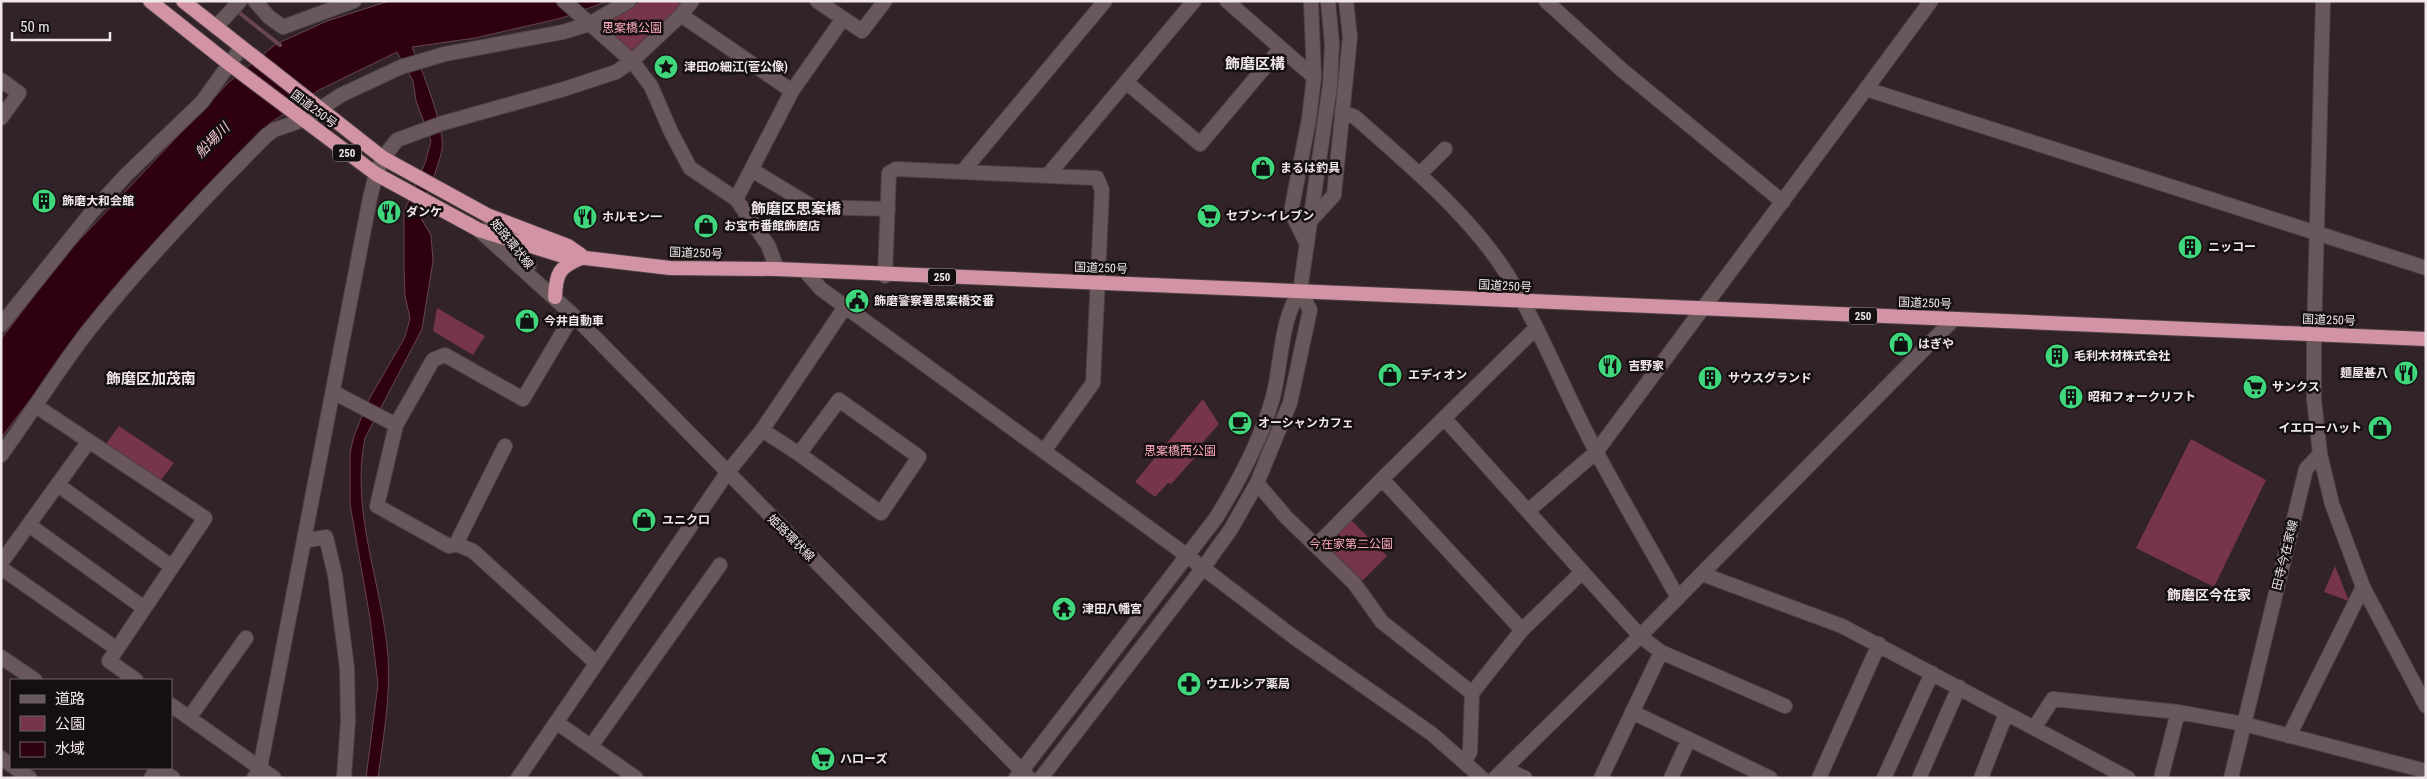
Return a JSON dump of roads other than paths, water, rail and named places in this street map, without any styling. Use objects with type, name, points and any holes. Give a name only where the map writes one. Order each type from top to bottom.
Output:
[{"type":"highway","name":"国道250号","points":[[150,1],[303,120],[392,184],[479,230],[560,255],[584,256],[670,268],[777,270],[885,276],[1300,291],[1704,310],[2426,339]]},
{"type":"highway","name":"国道250号","points":[[184,1],[241,48],[383,158],[488,215],[568,246],[584,256]]},
{"type":"highway","points":[[555,297],[555,281],[560,269],[567,263],[584,256]]},
{"type":"street","points":[[216,27],[240,1]]},
{"type":"street","points":[[254,1],[269,17],[283,27],[354,1]]},
{"type":"street","points":[[564,1],[632,61],[651,86],[671,132],[690,168],[736,199],[768,245],[777,270]]},
{"type":"street","points":[[1,455],[88,331],[191,212],[267,135],[274,130],[303,120],[341,95],[401,67],[423,60],[563,32],[589,24],[629,1]]},
{"type":"street","points":[[257,773],[376,174],[383,158],[397,140],[421,131],[616,72],[632,61],[681,15],[692,1]]},
{"type":"street","points":[[817,1],[842,20],[862,31],[885,1]]},
{"type":"street","points":[[963,171],[1105,1]]},
{"type":"street","points":[[1048,175],[1194,1]]},
{"type":"street","points":[[1227,1],[1314,77]]},
{"type":"street","points":[[1307,244],[1291,212],[1309,118],[1314,77],[1311,1]]},
{"type":"street","points":[[1310,221],[1334,195],[1350,37],[1346,1]]},
{"type":"street","points":[[1546,1],[1622,70],[1783,202]]},
{"type":"street","points":[[1528,511],[1596,452],[1704,310],[1931,1]]},
{"type":"street","points":[[2323,1],[2314,335],[2314,399],[2320,454],[2332,504],[2363,587],[2426,706]]},
{"type":"street","points":[[1022,775],[1188,557],[1230,496],[1259,436],[1272,398],[1290,305],[1300,291],[1330,85],[1332,44],[1329,4]]},
{"type":"street","points":[[681,15],[792,91]]},
{"type":"street","points":[[736,199],[792,91],[842,20]]},
{"type":"street","points":[[1,325],[92,213],[126,175],[202,102],[228,63],[241,48]]},
{"type":"street","points":[[1126,82],[1200,144],[1282,48]]},
{"type":"street","points":[[1,80],[19,93],[1,118]]},
{"type":"street","points":[[1866,89],[2426,268]]},
{"type":"street","points":[[1342,112],[1355,117],[1420,174],[1464,220],[1506,274],[1536,328],[1596,452],[1678,598]]},
{"type":"street","points":[[1420,174],[1445,149]]},
{"type":"street","points":[[885,276],[889,173],[896,169],[1097,178],[1102,190],[1093,383],[1044,451]]},
{"type":"street","points":[[752,170],[813,206],[888,209]]},
{"type":"street","name":"姫路環状線","points":[[488,215],[555,297]]},
{"type":"street","name":"姫路環状線","points":[[479,230],[573,315],[1022,775]]},
{"type":"street","points":[[806,272],[821,289],[845,307],[1044,451],[1295,638],[1432,734],[1482,778]]},
{"type":"street","points":[[1040,778],[1203,568],[1230,529],[1257,482],[1290,403],[1310,310],[1300,291]]},
{"type":"street","points":[[518,778],[727,473],[762,430],[845,307]]},
{"type":"street","points":[[573,315],[523,399],[445,355],[433,360],[396,425],[376,506],[449,546],[456,544],[473,551],[596,663]]},
{"type":"street","points":[[1500,773],[1702,574],[1953,320]]},
{"type":"street","points":[[1317,545],[1536,328]]},
{"type":"street","points":[[333,392],[396,425]]},
{"type":"street","points":[[762,430],[881,513],[919,457],[839,400],[799,454]]},
{"type":"street","points":[[36,406],[205,518],[108,661],[135,679]]},
{"type":"street","points":[[1444,418],[1640,636],[1661,652],[1785,706]]},
{"type":"street","points":[[1,563],[89,441]]},
{"type":"street","points":[[456,544],[505,446]]},
{"type":"street","name":"田寺今在家線","points":[[2231,778],[2306,469],[2320,454]]},
{"type":"street","points":[[1382,479],[1522,630]]},
{"type":"street","points":[[1257,482],[1286,517],[1354,583],[1382,622],[1472,693]]},
{"type":"street","points":[[58,485],[172,567]]},
{"type":"street","points":[[29,525],[144,608]]},
{"type":"street","points":[[304,541],[326,537],[335,575],[347,668],[348,722],[344,778]]},
{"type":"street","points":[[591,746],[720,565]]},
{"type":"street","points":[[1,568],[117,649]]},
{"type":"street","points":[[1464,762],[1470,752],[1472,693],[1522,630],[1582,572]]},
{"type":"street","points":[[1702,574],[1842,626],[1960,687],[2006,714],[2128,778]]},
{"type":"street","points":[[2289,736],[2363,587]]},
{"type":"street","points":[[190,718],[246,638]]},
{"type":"street","points":[[1819,778],[1879,644]]},
{"type":"street","points":[[1601,778],[1661,652]]},
{"type":"street","points":[[1,657],[33,679]]},
{"type":"street","points":[[1884,778],[1932,673]]},
{"type":"street","points":[[1920,776],[1960,687]]},
{"type":"street","points":[[2034,728],[2053,699],[2178,712],[2244,724],[2426,771]]},
{"type":"street","points":[[172,706],[190,718],[257,773],[274,778]]},
{"type":"street","points":[[1632,712],[1689,739],[1746,772],[1770,778]]},
{"type":"street","points":[[2161,778],[2178,712]]},
{"type":"street","points":[[1981,778],[2006,714]]},
{"type":"street","points":[[556,722],[636,778]]},
{"type":"street","points":[[1671,778],[1689,739]]},
{"type":"street","points":[[16,769],[30,778]]},
{"type":"street","points":[[160,769],[173,778]]},
{"type":"street","points":[[1500,773],[1525,778]]},
{"type":"water","name":"船場川","points":[[389,1],[608,1],[562,18],[475,38],[412,47],[437,114],[442,150],[419,215],[431,235],[433,261],[422,329],[365,438],[361,465],[361,493],[364,520],[385,629],[389,671],[386,717],[378,778],[366,778],[378,684],[370,618],[350,504],[350,453],[354,436],[368,401],[405,337],[410,318],[405,296],[404,212],[425,163],[431,141],[416,101],[413,81],[397,52],[319,90],[269,124],[201,193],[123,277],[1,438],[1,339],[68,252],[229,82],[276,44],[327,21]]},
{"type":"waterway","points":[[237,11],[280,45]]},
{"type":"place","name":"津田の細江(菅公像)","points":[[666,67]]},
{"type":"place","name":"まるは釣具","points":[[1263,168]]},
{"type":"place","name":"飾磨大和会館","points":[[44,201]]},
{"type":"place","name":"ダンケ","points":[[389,212]]},
{"type":"place","name":"セブン-イレブン","points":[[1209,216]]},
{"type":"place","name":"ホルモン一","points":[[585,217]]},
{"type":"place","name":"お宝市番館飾磨店","points":[[706,226]]},
{"type":"place","name":"ニッコー","points":[[2190,247]]},
{"type":"place","name":"飾磨警察署思案橋交番","points":[[857,301]]},
{"type":"place","name":"今井自動車","points":[[527,321]]},
{"type":"place","name":"はぎや","points":[[1901,344]]},
{"type":"place","name":"毛利木材株式会社","points":[[2057,356]]},
{"type":"place","name":"吉野家","points":[[1610,366]]},
{"type":"place","name":"麺屋甚八","points":[[2406,373]]},
{"type":"place","name":"エディオン","points":[[1390,375]]},
{"type":"place","name":"サウスグランド","points":[[1710,378]]},
{"type":"place","name":"サンクス","points":[[2255,387]]},
{"type":"place","name":"昭和フォークリフト","points":[[2071,397]]},
{"type":"place","name":"オーシャンカフェ","points":[[1240,423]]},
{"type":"place","name":"イエローハット","points":[[2380,428]]},
{"type":"place","name":"ユニクロ","points":[[644,520]]},
{"type":"place","name":"津田八幡宮","points":[[1064,609]]},
{"type":"place","name":"ウエルシア薬局","points":[[1189,684]]},
{"type":"place","name":"ハローズ","points":[[823,759]]},
{"type":"district","name":"飾磨区構","points":[[1255,64]]},
{"type":"district","name":"飾磨区思案橋","points":[[796,209]]},
{"type":"district","name":"飾磨区加茂南","points":[[151,379]]},
{"type":"district","name":"飾磨区今在家","points":[[2209,595]]},
{"type":"park label","name":"思案橋公園","points":[[632,28]]},
{"type":"park label","name":"思案橋西公園","points":[[1180,451]]},
{"type":"park label","name":"今在家第二公園","points":[[1351,544]]}]
